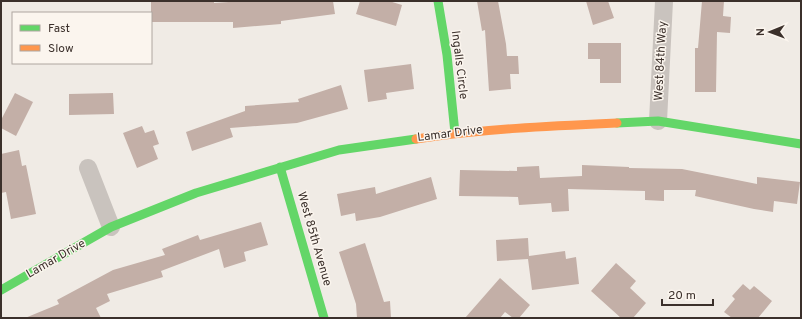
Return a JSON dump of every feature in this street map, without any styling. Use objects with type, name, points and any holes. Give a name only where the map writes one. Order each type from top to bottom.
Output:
[{"type":"street","name":"Ingalls Circle","points":[[438,1],[448,55],[455,133]]},
{"type":"street","name":"West 84th Way","points":[[658,121],[664,1]]},
{"type":"street","name":"Lamar Drive","points":[[1,290],[111,227],[196,193],[339,150],[455,133],[539,126],[658,121],[801,144]]},
{"type":"street","name":"West 85th Avenue","points":[[280,167],[324,318]]},
{"type":"street","points":[[88,168],[111,227]]},
{"type":"building","points":[[151,1],[214,1],[214,3],[243,1],[333,1],[335,14],[281,21],[281,24],[233,28],[233,22],[152,22]]},
{"type":"building","points":[[360,1],[389,1],[402,5],[396,26],[356,14]]},
{"type":"building","points":[[477,1],[498,1],[507,56],[518,56],[519,74],[510,74],[511,89],[489,91],[485,30],[482,31]]},
{"type":"building","points":[[586,1],[608,1],[614,18],[593,25]]},
{"type":"building","points":[[702,1],[724,1],[723,16],[731,17],[730,33],[717,32],[716,92],[695,92],[695,48],[698,48]]},
{"type":"building","points":[[588,43],[621,43],[621,83],[600,83],[600,59],[588,59]]},
{"type":"building","points":[[411,64],[414,89],[386,93],[387,99],[368,102],[364,70]]},
{"type":"building","points":[[341,85],[348,109],[297,123],[230,128],[233,137],[192,151],[186,132],[245,111],[245,106],[299,102],[298,99]]},
{"type":"building","points":[[15,93],[33,102],[16,136],[1,128],[1,120]]},
{"type":"building","points":[[113,93],[114,114],[69,115],[69,94]]},
{"type":"building","points":[[142,126],[145,133],[154,130],[159,144],[153,146],[158,159],[137,168],[123,133]]},
{"type":"building","points":[[19,150],[22,166],[26,165],[36,214],[11,219],[6,192],[1,193],[1,154]]},
{"type":"building","points":[[582,165],[682,169],[757,184],[757,177],[800,182],[797,204],[774,201],[773,212],[695,196],[696,190],[664,190],[664,201],[645,200],[645,191],[568,189],[569,211],[552,212],[551,203],[519,205],[518,197],[459,196],[460,170],[517,171],[517,167],[539,166],[540,178],[582,176]]},
{"type":"building","points":[[431,177],[437,199],[380,217],[356,221],[355,213],[341,216],[337,194],[375,187],[376,194]]},
{"type":"building","points":[[261,222],[268,245],[244,252],[246,261],[224,268],[219,249],[161,271],[163,277],[107,294],[110,301],[96,308],[101,318],[25,318],[59,304],[57,300],[113,270],[165,255],[162,249],[198,235],[200,240]]},
{"type":"building","points":[[528,238],[529,256],[565,251],[566,259],[576,257],[579,284],[532,290],[528,259],[497,261],[496,240]]},
{"type":"building","points":[[365,243],[384,302],[390,301],[391,318],[357,318],[356,304],[339,252]]},
{"type":"building","points":[[616,263],[636,281],[630,288],[646,303],[633,318],[621,318],[591,291]]},
{"type":"building","points":[[500,278],[530,305],[519,318],[513,318],[505,312],[500,318],[465,318]]},
{"type":"building","points":[[743,284],[750,290],[754,286],[772,301],[758,318],[732,318],[724,312],[735,299],[732,296]]},
{"type":"traffic: fast","points":[[438,1],[447,55],[455,133]]},
{"type":"traffic: fast","points":[[617,123],[658,121],[801,144]]},
{"type":"traffic: fast","points":[[1,290],[111,227],[196,193],[339,150],[416,139]]},
{"type":"traffic: fast","points":[[280,167],[324,318]]},
{"type":"traffic: slow","points":[[416,139],[491,130],[617,123]]}]
